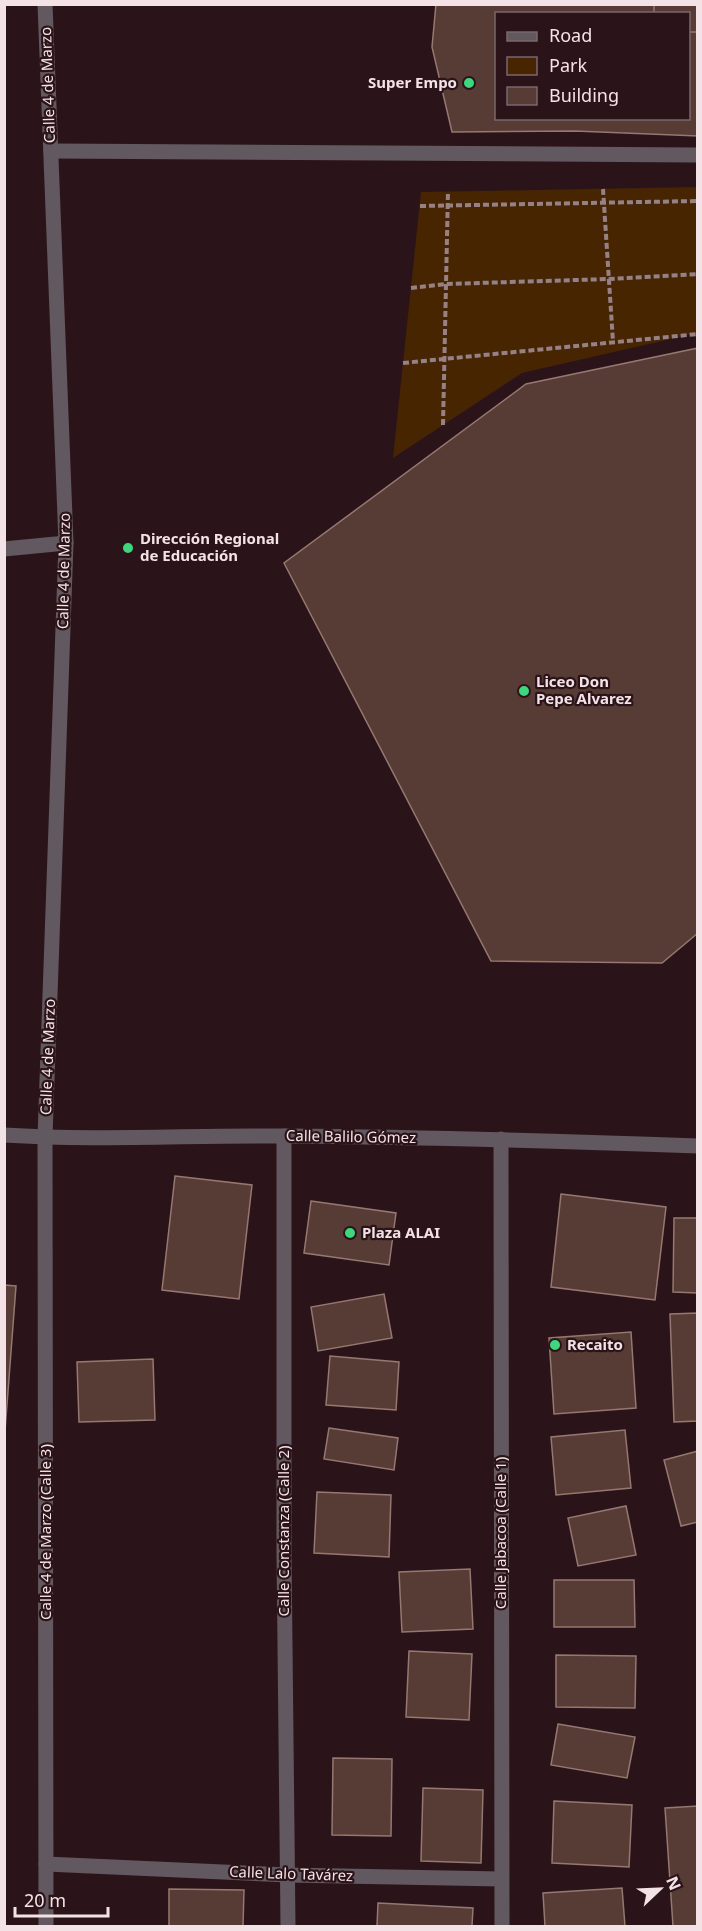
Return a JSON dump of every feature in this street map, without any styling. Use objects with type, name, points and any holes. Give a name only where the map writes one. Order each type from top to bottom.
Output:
[{"type":"street","name":"Calle 4 de Marzo","points":[[45,4],[66,543],[45,1137]]},
{"type":"street","points":[[51,151],[698,156]]},
{"type":"street","points":[[4,549],[66,543]]},
{"type":"street","name":"Calle Balilo Gómez","points":[[4,1135],[501,1139],[698,1146]]},
{"type":"street","name":"Calle Constanza (Calle 2)","points":[[284,1136],[284,1552],[288,1926]]},
{"type":"street","name":"Calle 4 de Marzo (Calle 3)","points":[[45,1137],[46,1926]]},
{"type":"street","name":"Calle Jabacoa (Calle 1)","points":[[501,1139],[502,1926]]},
{"type":"street","name":"Calle Lalo Tavárez","points":[[46,1864],[288,1875],[501,1879]]},
{"type":"path","points":[[603,189],[613,342]]},
{"type":"path","points":[[443,425],[448,191]]},
{"type":"path","points":[[420,206],[698,201]]},
{"type":"path","points":[[411,288],[446,284],[698,274]]},
{"type":"path","points":[[403,363],[698,334]]},
{"type":"green space","points":[[697,187],[697,333],[522,373],[393,458],[421,192]]},
{"type":"building","name":"Super Empo","points":[[436,4],[698,4],[698,136],[575,131],[452,132],[432,47]]},
{"type":"building","points":[[654,4],[698,4],[698,32],[690,32],[690,12],[654,12]]},
{"type":"building","points":[[698,348],[698,933],[662,963],[491,961],[284,563],[526,384]]},
{"type":"building","points":[[175,1176],[252,1185],[239,1299],[162,1290]]},
{"type":"building","points":[[561,1194],[666,1207],[655,1300],[551,1287]]},
{"type":"building","name":"Plaza ALAI","points":[[311,1201],[396,1213],[389,1265],[304,1253]]},
{"type":"building","points":[[674,1218],[698,1218],[698,1293],[673,1292]]},
{"type":"building","points":[[4,1285],[16,1286],[4,1444]]},
{"type":"building","points":[[384,1294],[392,1338],[318,1351],[311,1307]]},
{"type":"building","points":[[698,1313],[698,1421],[674,1422],[670,1314]]},
{"type":"building","points":[[631,1332],[636,1408],[554,1414],[549,1338]]},
{"type":"building","points":[[330,1356],[399,1362],[396,1410],[326,1405]]},
{"type":"building","points":[[153,1359],[155,1420],[79,1422],[77,1362]]},
{"type":"building","points":[[329,1428],[398,1438],[394,1470],[324,1459]]},
{"type":"building","points":[[625,1430],[631,1488],[556,1495],[551,1437]]},
{"type":"building","points":[[698,1451],[698,1522],[681,1526],[664,1460]]},
{"type":"building","points":[[317,1492],[391,1495],[389,1557],[314,1553]]},
{"type":"building","points":[[626,1506],[636,1555],[578,1566],[568,1518]]},
{"type":"building","points":[[470,1569],[473,1629],[402,1632],[399,1572]]},
{"type":"building","points":[[554,1580],[634,1580],[635,1627],[554,1627]]},
{"type":"building","points":[[409,1651],[472,1654],[469,1720],[406,1717]]},
{"type":"building","points":[[556,1655],[636,1656],[635,1708],[556,1707]]},
{"type":"building","points":[[558,1724],[635,1737],[627,1778],[551,1765]]},
{"type":"building","points":[[333,1758],[392,1759],[391,1836],[332,1835]]},
{"type":"building","points":[[423,1788],[483,1790],[481,1863],[421,1861]]},
{"type":"building","points":[[554,1801],[632,1805],[629,1867],[552,1863]]},
{"type":"building","points":[[698,1806],[698,1926],[673,1926],[665,1808]]},
{"type":"building","points":[[622,1888],[625,1926],[545,1926],[543,1893]]},
{"type":"building","points":[[169,1889],[244,1890],[243,1926],[169,1926]]},
{"type":"building","points":[[378,1903],[473,1908],[472,1926],[377,1926]]},
{"type":"place","name":"Super Empo","points":[[469,83]]},
{"type":"place","name":"Dirección Regional de Educación","points":[[128,548]]},
{"type":"place","name":"Liceo Don Pepe Alvarez","points":[[524,691]]},
{"type":"place","name":"Plaza ALAI","points":[[350,1233]]},
{"type":"place","name":"Recaito","points":[[555,1345]]}]
